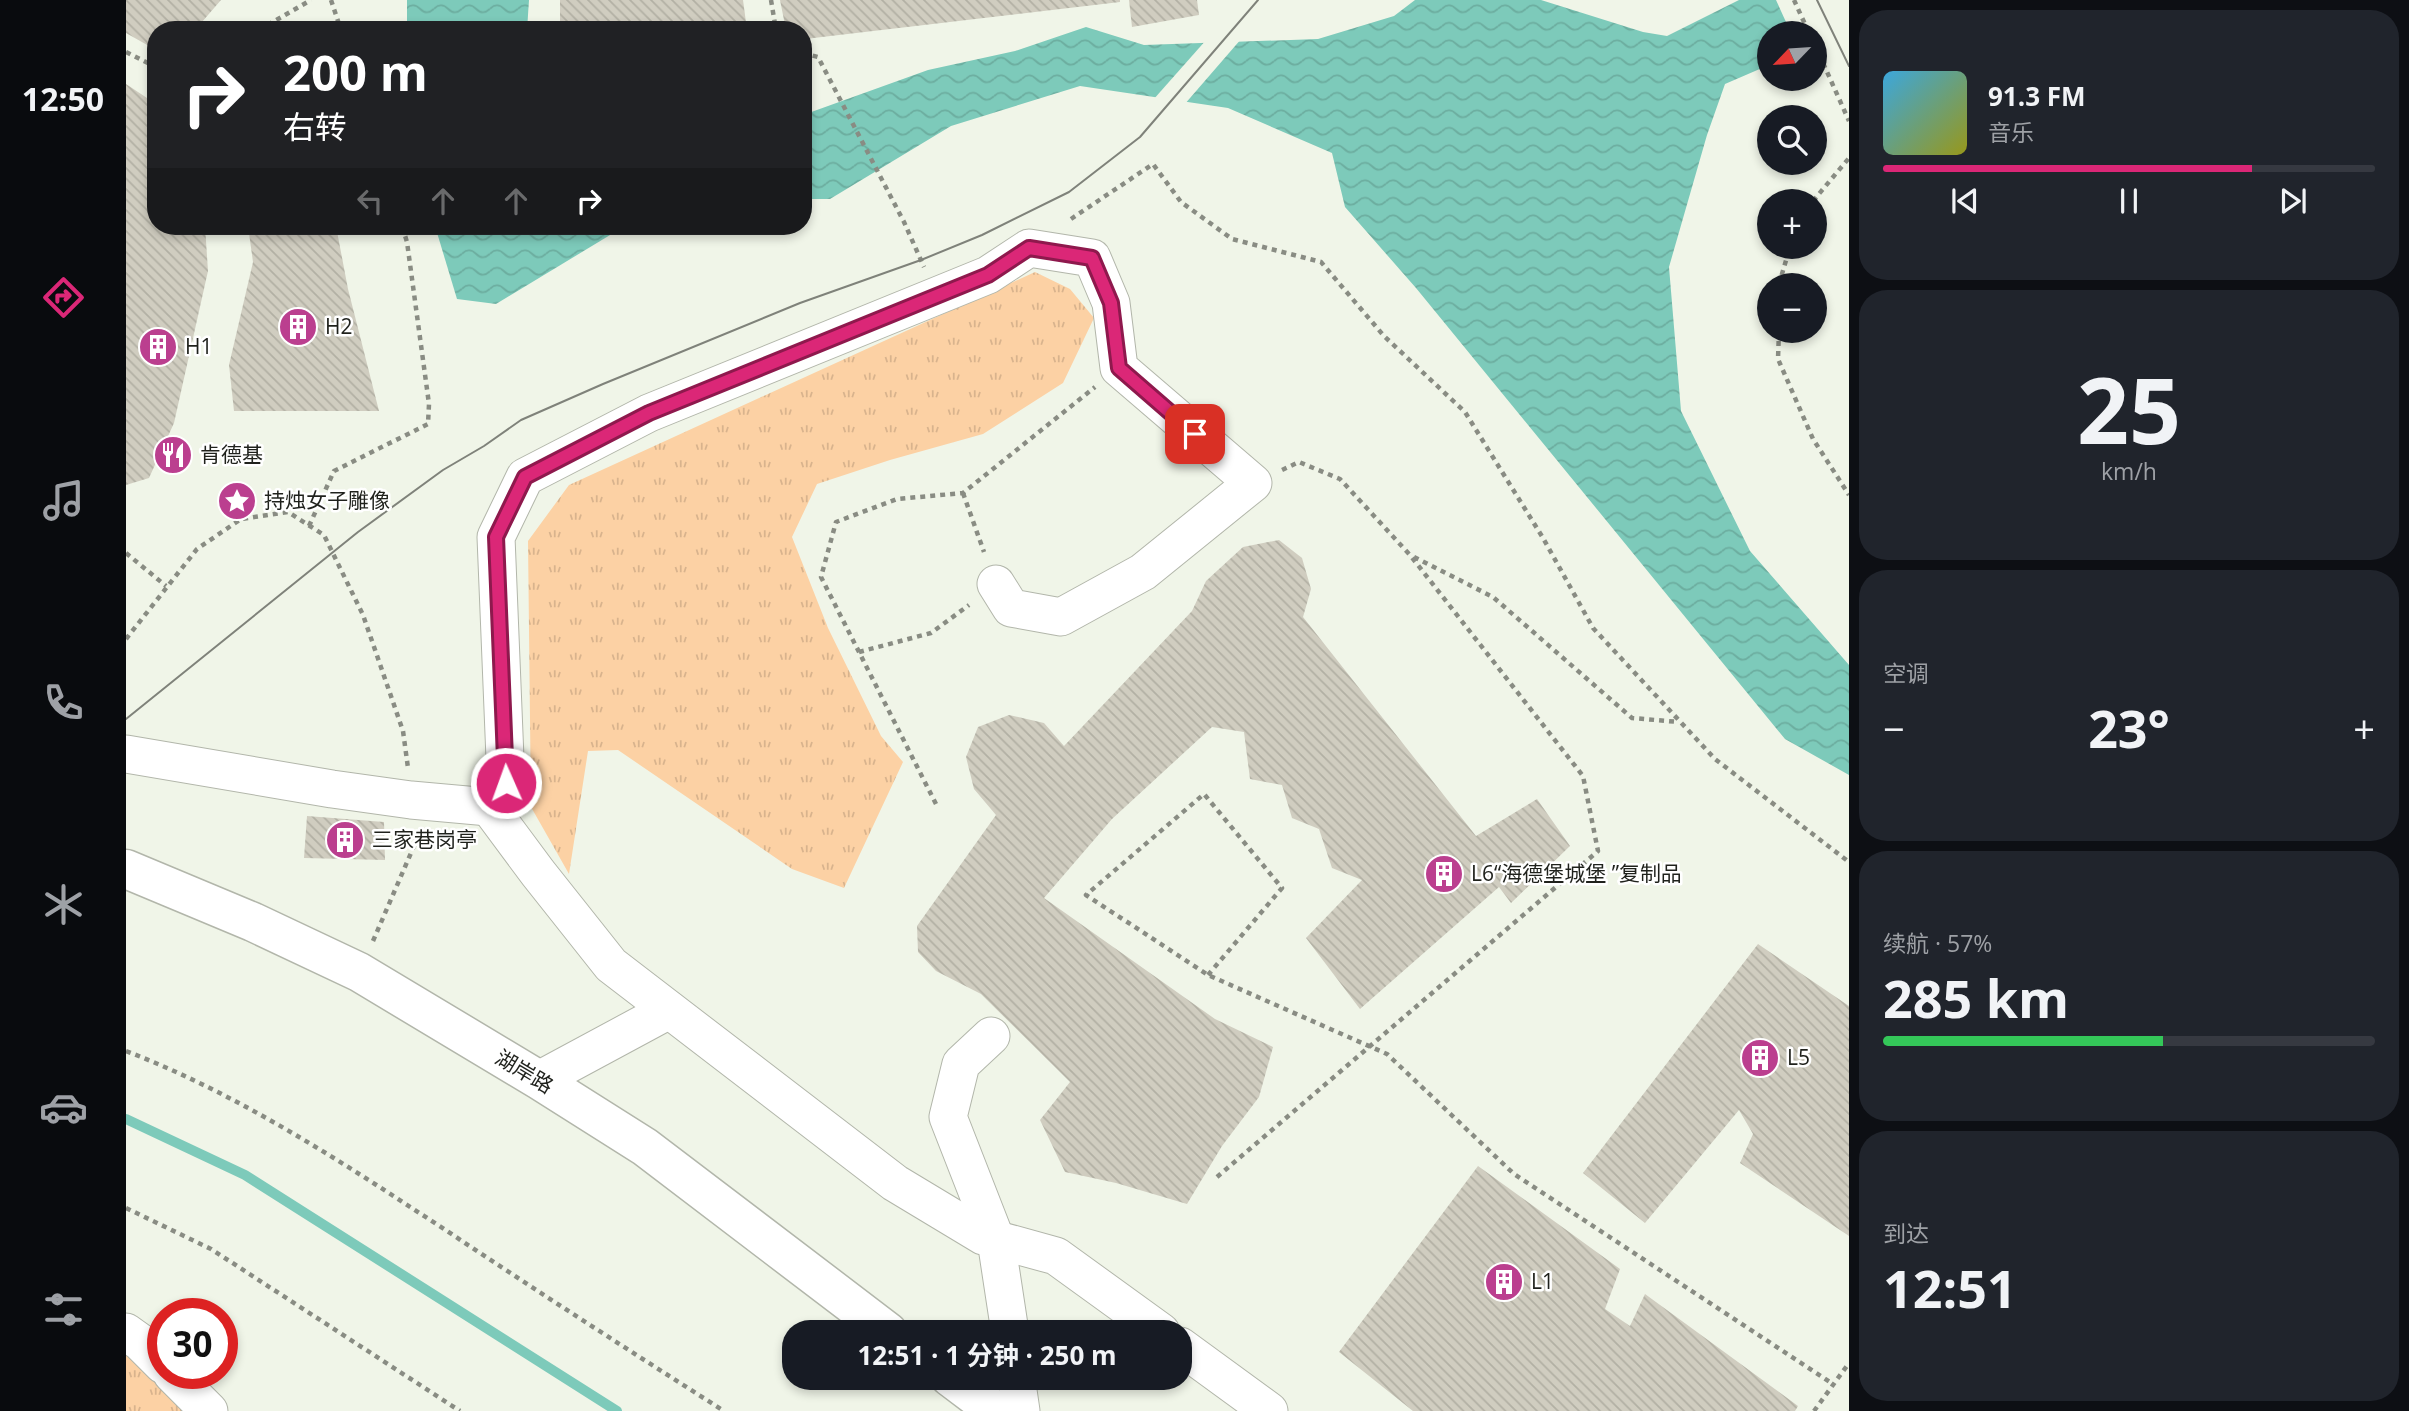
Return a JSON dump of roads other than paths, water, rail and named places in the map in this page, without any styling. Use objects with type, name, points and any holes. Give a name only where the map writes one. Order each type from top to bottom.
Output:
[{"type":"street","points":[[489,807],[506,783],[496,537],[525,477],[649,413],[837,334],[988,275],[1029,248],[1092,258],[1111,303],[1119,368],[1253,483],[1143,572],[1061,617],[1011,608],[996,584]]},
{"type":"street","points":[[126,754],[332,789],[489,807],[611,965],[668,1010],[895,1183],[983,1236],[1056,1256],[1144,1320]]},
{"type":"street","name":"湖岸路","points":[[126,869],[253,922],[359,972],[539,1080],[645,1147],[872,1320]]},
{"type":"street","points":[[539,1080],[668,1010]]},
{"type":"street","points":[[990,1036],[961,1063],[948,1117],[996,1240],[1008,1320]]},
{"type":"street","points":[[126,1332],[147,1349]]},
{"type":"street","points":[[1192,1355],[1269,1411]]},
{"type":"street","points":[[187,1389],[209,1411]]},
{"type":"street","points":[[967,1390],[995,1411]]},
{"type":"street","points":[[1018,1390],[1021,1411]]},
{"type":"water","points":[[407,0],[529,0],[528,21],[407,21]]},
{"type":"water","points":[[1415,0],[1541,0],[1643,32],[1667,36],[1739,0],[1776,0],[1786,21],[1757,21],[1757,70],[1725,84],[1707,135],[1669,267],[1681,411],[1750,551],[1849,665],[1849,775],[1785,739],[1416,288],[1345,207],[1332,153],[1228,108],[1080,86],[951,126],[830,199],[812,199],[812,112],[928,70],[1015,51],[1086,27],[1144,45],[1318,39],[1394,16]]},
{"type":"water","points":[[438,235],[610,235],[496,304],[457,299]]},
{"type":"waterway","points":[[126,1119],[245,1175],[617,1411]]},
{"type":"tram line","points":[[126,719],[358,532],[443,470],[521,420],[800,303],[982,235],[1069,192],[1140,137],[1258,0]]},
{"type":"tram line","points":[[1817,0],[1849,66]]},
{"type":"place","name":"H2","points":[[298,327]]},
{"type":"place","name":"H1","points":[[158,347]]},
{"type":"place","name":"肯德基","points":[[173,455]]},
{"type":"place","name":"持烛女子雕像","points":[[237,501]]},
{"type":"place","name":"三家巷岗亭","points":[[345,840]]},
{"type":"place","name":"L6“海德堡城堡 ”复制品","points":[[1444,874]]},
{"type":"place","name":"L5","points":[[1760,1058]]},
{"type":"place","name":"L1","points":[[1504,1282]]}]
